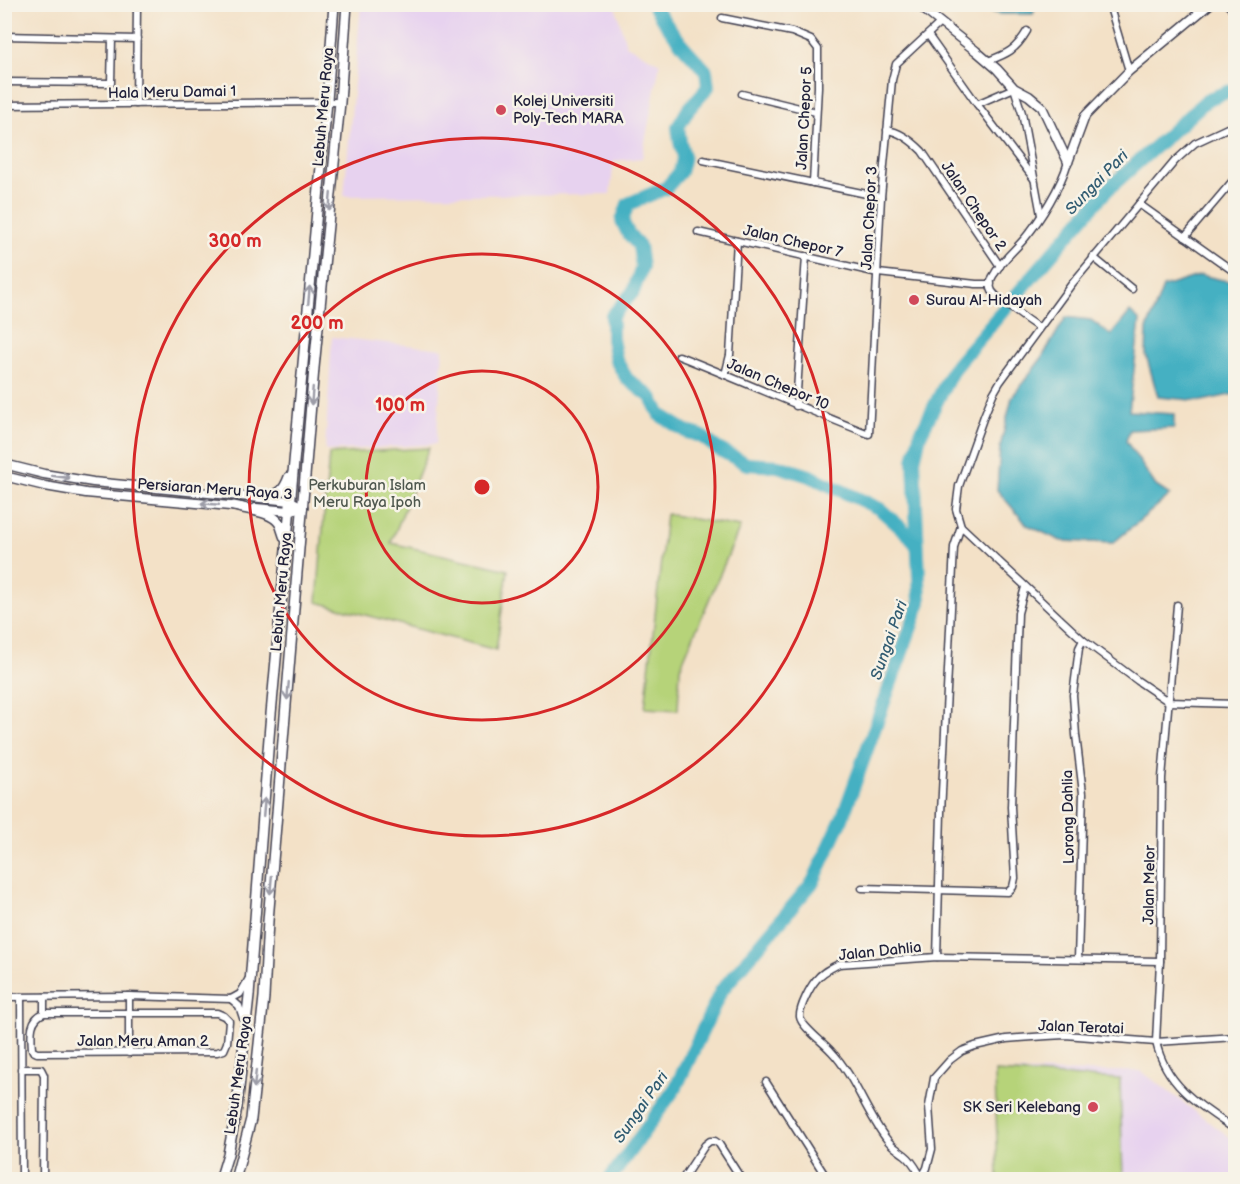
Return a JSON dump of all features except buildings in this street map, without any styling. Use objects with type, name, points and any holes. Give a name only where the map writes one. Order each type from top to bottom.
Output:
[{"type":"main road","name":"Lebuh Meru Raya","points":[[220,1179],[228,1154],[237,1107],[246,1030],[269,737],[334,4]]},
{"type":"main road","name":"Lebuh Meru Raya","points":[[235,1179],[251,1119],[264,997],[270,898],[314,368],[340,102],[347,4]]},
{"type":"main road","points":[[261,498],[279,493],[285,488],[294,458]]},
{"type":"main road","points":[[234,507],[276,519],[282,528],[286,544]]},
{"type":"street","points":[[136,104],[137,4]]},
{"type":"street","points":[[917,4],[988,61],[1014,88],[1022,113],[1041,215]]},
{"type":"street","points":[[1109,4],[1129,71]]},
{"type":"street","points":[[1189,4],[1200,12]]},
{"type":"street","points":[[1000,266],[1028,236],[1060,184],[1085,116],[1129,71],[1210,4]]},
{"type":"street","points":[[1228,4],[1236,10]]},
{"type":"street","name":"Jalan Chepor 5","points":[[722,18],[792,32],[811,40],[818,49],[813,183]]},
{"type":"street","name":"Jalan Chepor 3","points":[[868,434],[881,197],[894,68],[940,23]]},
{"type":"street","points":[[988,61],[1016,48],[1027,32]]},
{"type":"street","points":[[928,35],[1034,179]]},
{"type":"street","points":[[4,36],[137,39]]},
{"type":"street","points":[[4,82],[111,83],[112,39]]},
{"type":"street","points":[[1014,88],[1029,96],[1042,107],[1068,162]]},
{"type":"street","points":[[978,104],[1014,88]]},
{"type":"street","points":[[742,94],[816,112]]},
{"type":"street","name":"Hala Meru Damai 1","points":[[4,105],[340,102]]},
{"type":"street","points":[[1236,124],[1195,143],[1175,161],[1093,257],[1039,328],[1000,382],[988,405],[957,495],[956,509],[961,526],[1025,587],[1083,640],[1138,681],[1169,702],[1236,704]]},
{"type":"street","name":"Jalan Chepor 2","points":[[887,130],[913,142],[922,151],[1000,266],[991,284]]},
{"type":"street","points":[[704,160],[881,197]]},
{"type":"street","points":[[1185,237],[1236,177]]},
{"type":"street","points":[[1139,204],[1236,273]]},
{"type":"street","name":"Jalan Chepor 7","points":[[698,232],[878,273],[991,284]]},
{"type":"street","points":[[725,375],[730,355],[737,241]]},
{"type":"street","points":[[796,406],[807,256]]},
{"type":"street","points":[[1093,257],[1132,289]]},
{"type":"street","points":[[991,284],[992,291],[996,295],[1039,328]]},
{"type":"street","name":"Jalan Chepor 10","points":[[679,356],[868,434]]},
{"type":"street","name":"Persiaran Meru Raya 3","points":[[4,464],[44,474],[93,482],[261,498],[290,506]]},
{"type":"street","name":"Persiaran Meru Raya 3","points":[[4,476],[86,493],[234,507],[303,507]]},
{"type":"street","points":[[937,957],[938,875],[954,547],[961,526]]},
{"type":"street","points":[[862,888],[1008,892],[1013,888],[1015,878],[1011,807],[1017,635],[1018,613],[1025,587]]},
{"type":"street","name":"Jalan Melor","points":[[1177,605],[1162,778],[1160,961],[1156,1042],[1165,1068],[1177,1084],[1198,1105],[1236,1130]]},
{"type":"street","name":"Lorong Dahlia","points":[[1078,959],[1083,794],[1073,695],[1079,648],[1083,640]]},
{"type":"street","name":"Jalan Dahlia","points":[[921,1179],[914,1164],[894,1148],[884,1136],[840,1060],[801,1022],[802,1005],[816,980],[839,964],[937,957],[1160,961]]},
{"type":"street","points":[[4,997],[129,996],[231,999],[240,994],[251,970]]},
{"type":"street","points":[[129,996],[129,1053]]},
{"type":"street","points":[[21,997],[22,1179]]},
{"type":"street","name":"Jalan Meru Aman 2","points":[[44,997],[44,1013]]},
{"type":"street","points":[[231,999],[239,1006],[246,1030]]},
{"type":"street","name":"Jalan Meru Aman 2","points":[[44,1013],[217,1013],[227,1018],[229,1024],[227,1046],[223,1051],[217,1052],[35,1053],[32,1046],[32,1025],[37,1017],[44,1013]]},
{"type":"street","name":"Jalan Teratai","points":[[921,1179],[927,1168],[932,1149],[929,1106],[934,1078],[950,1060],[962,1051],[1006,1039],[1065,1035],[1156,1042],[1236,1037]]},
{"type":"street","points":[[21,1069],[41,1069],[44,1074],[43,1179]]},
{"type":"street","points":[[766,1082],[828,1179]]},
{"type":"street","points":[[682,1179],[707,1143],[713,1141],[719,1144],[742,1179]]},
{"type":"shaded area","name":"Kolej Universiti Poly-Tech MARA","points":[[361,5],[615,5],[626,45],[660,63],[642,158],[614,161],[610,194],[344,196]]},
{"type":"shaded area","points":[[332,337],[443,349],[436,444],[325,451]]},
{"type":"shaded area","name":"SK Seri Kelebang","points":[[1141,1071],[1235,1141],[1235,1179],[998,1179],[995,1072]]},
{"type":"green space","name":"Perkuburan Islam Meru Raya Ipoh","points":[[429,448],[391,543],[508,570],[496,650],[317,602],[329,454]]},
{"type":"green space","points":[[666,514],[740,527],[680,668],[678,710],[645,708]]},
{"type":"green space","points":[[995,1072],[1120,1079],[1123,1179],[998,1179]]},
{"type":"water","points":[[1036,4],[1033,14],[1000,14],[964,5]]},
{"type":"water","points":[[1201,275],[1235,281],[1235,394],[1202,401],[1158,397],[1146,355],[1147,329],[1163,287]]},
{"type":"water","points":[[1130,312],[1140,321],[1129,411],[1174,414],[1174,428],[1130,430],[1126,441],[1156,486],[1170,495],[1113,543],[1061,541],[1027,525],[997,490],[1000,447],[1012,397],[1041,359],[1066,317],[1091,320],[1111,335]]},
{"type":"waterway","points":[[653,4],[666,24],[706,71],[708,87],[688,110],[678,127],[684,156],[680,172],[666,188],[628,204],[622,221],[639,246],[642,267],[633,292],[612,316],[612,339],[616,360],[627,379],[651,397],[660,415],[687,432],[701,436],[718,449],[747,464],[778,466],[810,476],[880,509],[910,536],[917,546]]},
{"type":"waterway","name":"Sungai Pari","points":[[609,1180],[676,1087],[721,991],[813,882],[842,819],[920,602],[914,460],[920,435],[953,369],[1106,191],[1208,99],[1236,89]]},
{"type":"place","name":"Kolej Universiti Poly-Tech MARA","points":[[501,110]]},
{"type":"place","name":"Surau Al-Hidayah","points":[[914,300]]},
{"type":"place","name":"SK Seri Kelebang","points":[[1093,1107]]}]
